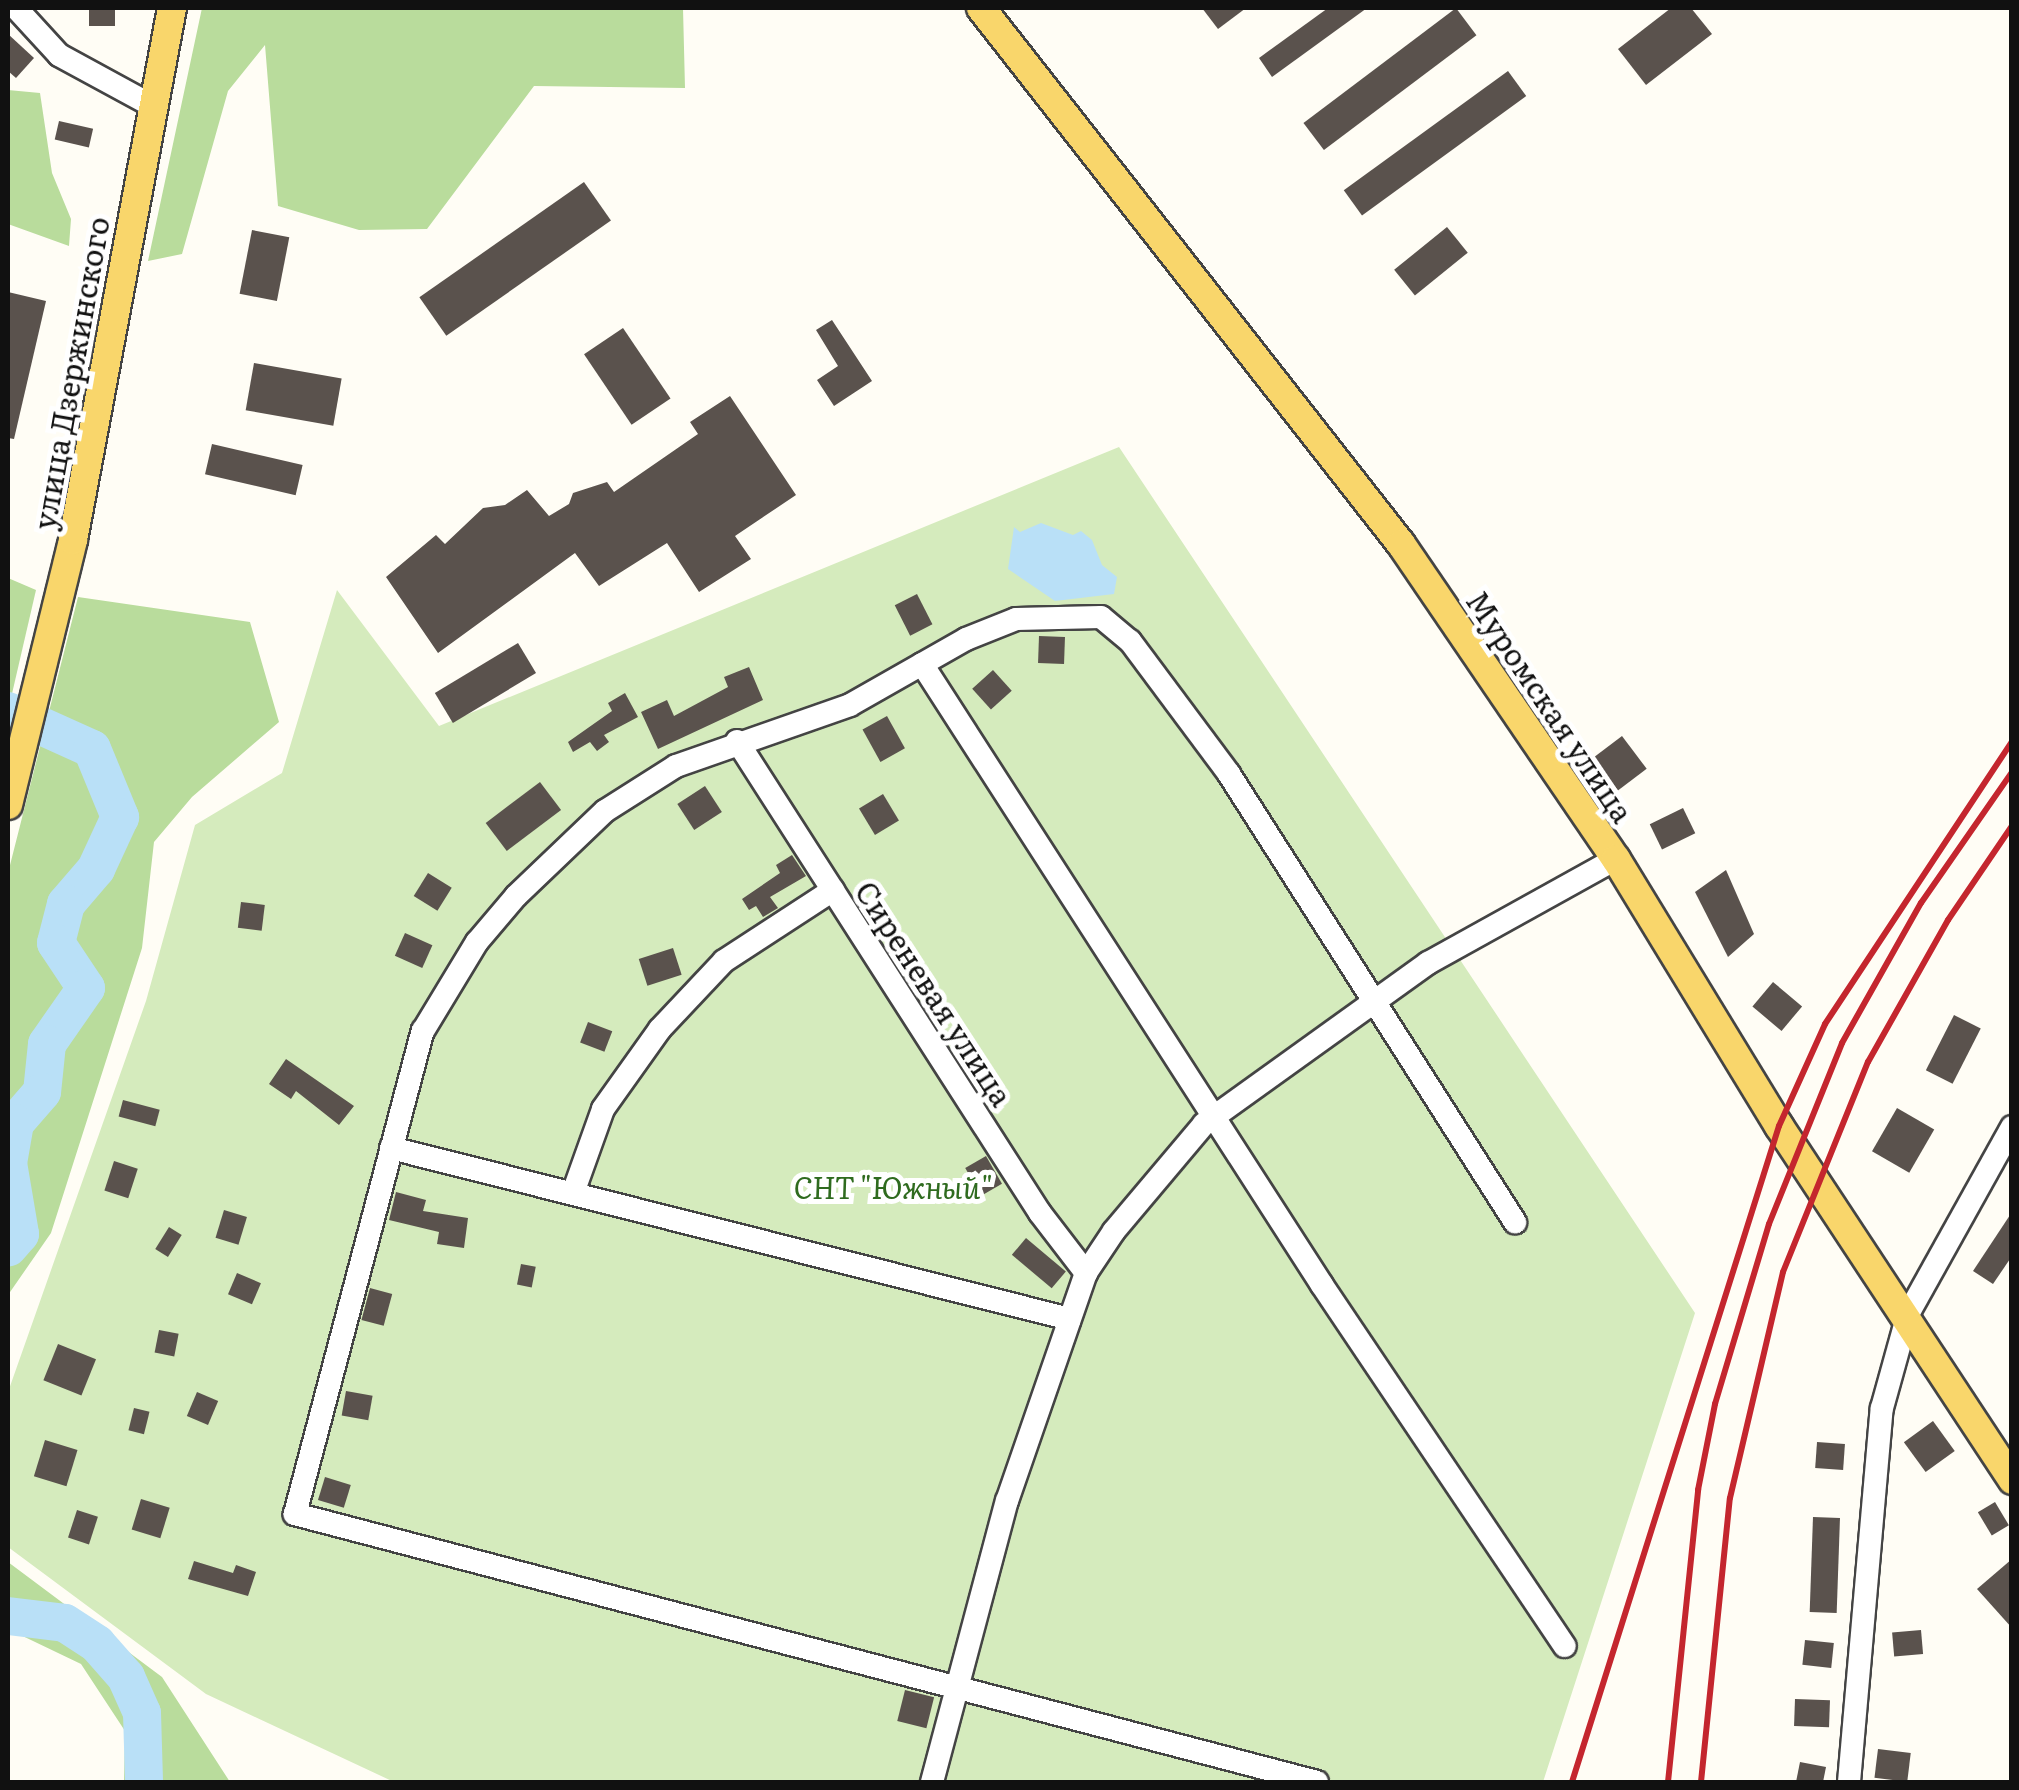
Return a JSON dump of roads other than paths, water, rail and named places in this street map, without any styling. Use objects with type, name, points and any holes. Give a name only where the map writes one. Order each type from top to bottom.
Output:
[{"type":"main road","name":"улица Дзержинского","points":[[8,806],[11,772],[26,732],[73,540],[172,8]]},
{"type":"main road","name":"Муромская улица","points":[[982,8],[1346,471],[1616,859],[1779,1126],[1908,1314],[2012,1480]]},
{"type":"street","points":[[16,8],[59,55],[153,106]]},
{"type":"street","points":[[1317,1782],[295,1514],[423,1031],[496,919],[605,811],[676,766],[737,741],[850,705],[922,664],[1016,619],[1101,617],[1117,628],[1229,774],[1376,998],[1515,1222]]},
{"type":"street","points":[[922,664],[1214,1117],[1565,1646]]},
{"type":"street","name":"Сиреневая улица","points":[[737,741],[1040,1213],[1086,1274]]},
{"type":"street","points":[[932,1782],[961,1690],[1007,1501],[1086,1274],[1161,1170],[1214,1117],[1376,998],[1616,859]]},
{"type":"street","points":[[573,1193],[603,1109],[660,1030],[724,961],[833,890]]},
{"type":"street","points":[[1848,1782],[1882,1408],[1908,1314],[2012,1127]]},
{"type":"street","points":[[392,1148],[1070,1318]]},
{"type":"water","points":[[1041,523],[1073,535],[1081,531],[1092,540],[1102,565],[1117,577],[1114,594],[1055,601],[1008,569],[1014,527],[1020,532]]},
{"type":"waterway","points":[[8,711],[92,749],[120,817],[96,869],[66,904],[56,943],[86,988],[47,1044],[42,1092],[15,1123],[8,1163],[20,1234],[8,1248]]},
{"type":"waterway","points":[[8,1616],[65,1623],[97,1644],[126,1677],[142,1713],[144,1782]]},
{"type":"railway","points":[[1572,1782],[1779,1126],[1825,1024],[2012,741]]},
{"type":"railway","points":[[1668,1782],[1698,1490],[1715,1404],[1769,1224],[1842,1043],[1921,903],[2012,772]]},
{"type":"railway","points":[[1701,1782],[1730,1498],[1783,1272],[1868,1062],[1948,920],[2012,826]]},
{"type":"park label","name":"СНТ \"Южный\"","points":[[893,1186]]}]
